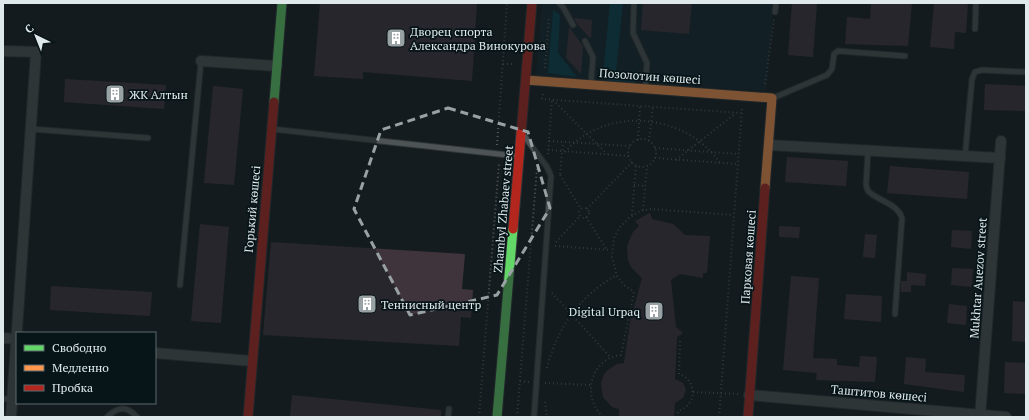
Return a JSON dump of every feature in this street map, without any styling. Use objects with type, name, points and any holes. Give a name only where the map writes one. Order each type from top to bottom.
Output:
[{"type":"street","name":"Горький көшесі","points":[[248,417],[282,3]]},
{"type":"street","name":"Zhambyl Zhabaev street","points":[[498,417],[532,3]]},
{"type":"street","points":[[3,51],[36,52],[17,332]]},
{"type":"street","points":[[201,61],[277,66]]},
{"type":"street","name":"Позолотин көшесі","points":[[526,80],[772,98]]},
{"type":"street","name":"Парковая көшесі","points":[[748,417],[772,98]]},
{"type":"street","name":"Mukhtar Auezov street","points":[[980,416],[1001,140]]},
{"type":"street","points":[[769,145],[1000,158]]},
{"type":"street","points":[[3,338],[16,339]]},
{"type":"street","points":[[11,417],[7,399],[16,345]]},
{"type":"street","points":[[156,353],[252,361]]},
{"type":"street","name":"Таштитов көшесі","points":[[749,395],[980,416],[1006,417]]},
{"type":"lane","points":[[558,3],[564,7],[572,25]]},
{"type":"lane","points":[[634,3],[633,33],[647,63],[645,89]]},
{"type":"lane","points":[[775,12],[776,3]]},
{"type":"lane","points":[[975,29],[976,3]]},
{"type":"lane","points":[[585,41],[593,56],[591,85]]},
{"type":"lane","points":[[772,98],[827,75],[832,69],[834,54],[838,50],[905,56]]},
{"type":"lane","points":[[180,285],[201,61]]},
{"type":"lane","points":[[965,156],[972,79],[975,72],[982,70],[1026,72]]},
{"type":"lane","points":[[31,129],[148,138]]},
{"type":"lane","points":[[271,129],[519,156]]},
{"type":"lane","points":[[521,131],[547,167],[551,176],[534,417]]},
{"type":"lane","points":[[868,151],[868,191],[893,207],[902,218],[896,314]]},
{"type":"lane","points":[[107,417],[120,408],[125,408],[137,417]]},
{"type":"lane","points":[[448,417],[449,409]]},
{"type":"path","points":[[478,417],[500,154],[497,144],[507,3]]},
{"type":"path","points":[[763,98],[775,12]]},
{"type":"path","points":[[549,17],[542,99],[741,113],[719,417]]},
{"type":"path","points":[[552,99],[608,155]]},
{"type":"path","points":[[549,157],[548,150],[552,99]]},
{"type":"path","points":[[638,140],[640,106]]},
{"type":"path","points":[[649,141],[653,106]]},
{"type":"path","points":[[676,160],[736,112]]},
{"type":"path","points":[[565,152],[587,134],[609,124],[639,120],[651,121],[679,129],[700,142],[720,163]]},
{"type":"path","points":[[549,141],[630,146],[638,140],[649,141],[655,148],[655,158],[647,166],[643,210]]},
{"type":"path","points":[[630,146],[629,156],[632,162],[636,165],[647,166]]},
{"type":"path","points":[[655,148],[738,154]]},
{"type":"path","points":[[548,150],[629,156]]},
{"type":"path","points":[[655,158],[737,164]]},
{"type":"path","points":[[581,209],[587,209],[632,162]]},
{"type":"path","points":[[517,417],[537,164]]},
{"type":"path","points":[[632,216],[636,165]]},
{"type":"path","points":[[556,170],[581,209],[579,212],[580,216],[556,242]]},
{"type":"path","points":[[634,185],[645,186]]},
{"type":"path","points":[[586,217],[589,213],[587,209]]},
{"type":"path","points":[[603,417],[593,403],[591,385],[597,369],[611,358],[621,355],[634,292],[624,285],[612,264],[612,250],[617,232],[624,222],[643,210],[651,209],[733,215]]},
{"type":"path","points":[[580,216],[586,217],[607,250]]},
{"type":"path","points":[[556,246],[612,250]]},
{"type":"path","points":[[547,371],[557,338],[571,314],[596,288],[617,275]]},
{"type":"path","points":[[552,293],[611,358]]},
{"type":"path","points":[[677,417],[678,410],[684,408],[691,401],[693,392],[690,381],[679,374],[680,341]]},
{"type":"path","points":[[520,381],[591,385]]},
{"type":"path","points":[[693,392],[749,395]]},
{"type":"path","points":[[545,398],[547,417]]},
{"type":"highlighted area","points":[[448,108],[528,132],[550,208],[497,295],[410,315],[354,209],[381,130]]},
{"type":"shaded area","points":[[542,3],[774,3],[766,91],[536,76]]},
{"type":"shaded area","points":[[610,3],[623,3],[616,71],[635,71],[635,83],[608,81],[603,74]]},
{"type":"shaded area","points":[[553,10],[560,15],[558,53],[577,77],[548,73]]},
{"type":"building","name":"Дворец спорта Александра Винокурова","points":[[320,3],[477,3],[472,81],[363,72],[363,79],[314,76]]},
{"type":"building","points":[[643,3],[692,3],[689,34],[641,30]]},
{"type":"building","points":[[792,3],[817,3],[813,57],[788,55]]},
{"type":"building","points":[[871,3],[912,3],[908,46],[845,44],[847,17],[870,19]]},
{"type":"building","points":[[934,3],[968,3],[966,33],[955,32],[954,49],[930,47]]},
{"type":"building","points":[[574,18],[592,20],[591,39],[577,24]]},
{"type":"building","points":[[569,27],[583,46],[581,74],[566,58]]},
{"type":"building","name":"ЖК Алтын","points":[[65,79],[166,85],[164,109],[64,102]]},
{"type":"building","points":[[985,84],[1026,86],[1026,111],[984,110]]},
{"type":"building","points":[[213,86],[243,89],[234,185],[204,183]]},
{"type":"building","points":[[787,157],[848,161],[846,186],[785,182]]},
{"type":"building","points":[[890,166],[969,172],[967,199],[887,193]]},
{"type":"building","name":"Digital Urpaq","points":[[650,213],[652,219],[673,224],[685,235],[710,236],[707,273],[703,273],[703,278],[680,274],[671,280],[676,327],[683,333],[677,337],[675,379],[683,383],[686,390],[683,398],[675,403],[674,417],[619,417],[619,409],[612,407],[603,397],[601,384],[604,374],[608,370],[617,364],[624,363],[630,322],[642,278],[631,267],[628,260],[627,246],[633,232],[639,226],[635,221]]},
{"type":"building","points":[[200,224],[229,227],[221,323],[191,321]]},
{"type":"building","points":[[779,226],[800,227],[799,238],[779,237]]},
{"type":"building","points":[[952,230],[972,231],[971,249],[951,247]]},
{"type":"building","points":[[865,234],[877,235],[875,258],[863,257]]},
{"type":"building","name":"Теннисный центр","points":[[271,242],[465,254],[462,289],[473,290],[471,318],[461,317],[459,346],[263,335]]},
{"type":"building","points":[[952,268],[973,269],[972,287],[951,285]]},
{"type":"building","points":[[907,272],[926,274],[925,286],[911,285],[911,292],[901,292],[901,281],[907,281]]},
{"type":"building","points":[[791,276],[819,278],[813,358],[837,359],[837,365],[859,367],[860,356],[877,357],[875,382],[816,380],[817,373],[783,370]]},
{"type":"building","points":[[51,286],[152,292],[150,316],[50,310]]},
{"type":"building","points":[[846,294],[882,296],[881,322],[844,319]]},
{"type":"building","points":[[1013,301],[1026,302],[1026,342],[1012,341]]},
{"type":"building","points":[[949,304],[967,306],[966,325],[947,323]]},
{"type":"building","points":[[906,357],[926,359],[925,372],[965,375],[964,392],[904,384]]},
{"type":"building","points":[[1005,362],[1026,363],[1025,394],[1004,393]]},
{"type":"building","points":[[292,395],[441,410],[441,417],[290,417]]},
{"type":"traffic: fast","points":[[274,102],[282,3]]},
{"type":"traffic: fast","points":[[497,417],[513,229]]},
{"type":"traffic: slow","points":[[526,80],[772,98],[765,188]]},
{"type":"traffic: jam","points":[[513,229],[532,3]]},
{"type":"traffic: jam","points":[[248,417],[274,102]]},
{"type":"traffic: jam","points":[[748,417],[765,188]]},
{"type":"place","name":"Дворец спорта Александра Винокурова","points":[[396,38]]},
{"type":"place","name":"ЖК Алтын","points":[[115,94]]},
{"type":"place","name":"Теннисный центр","points":[[367,304]]},
{"type":"place","name":"Digital Urpaq","points":[[654,311]]}]
